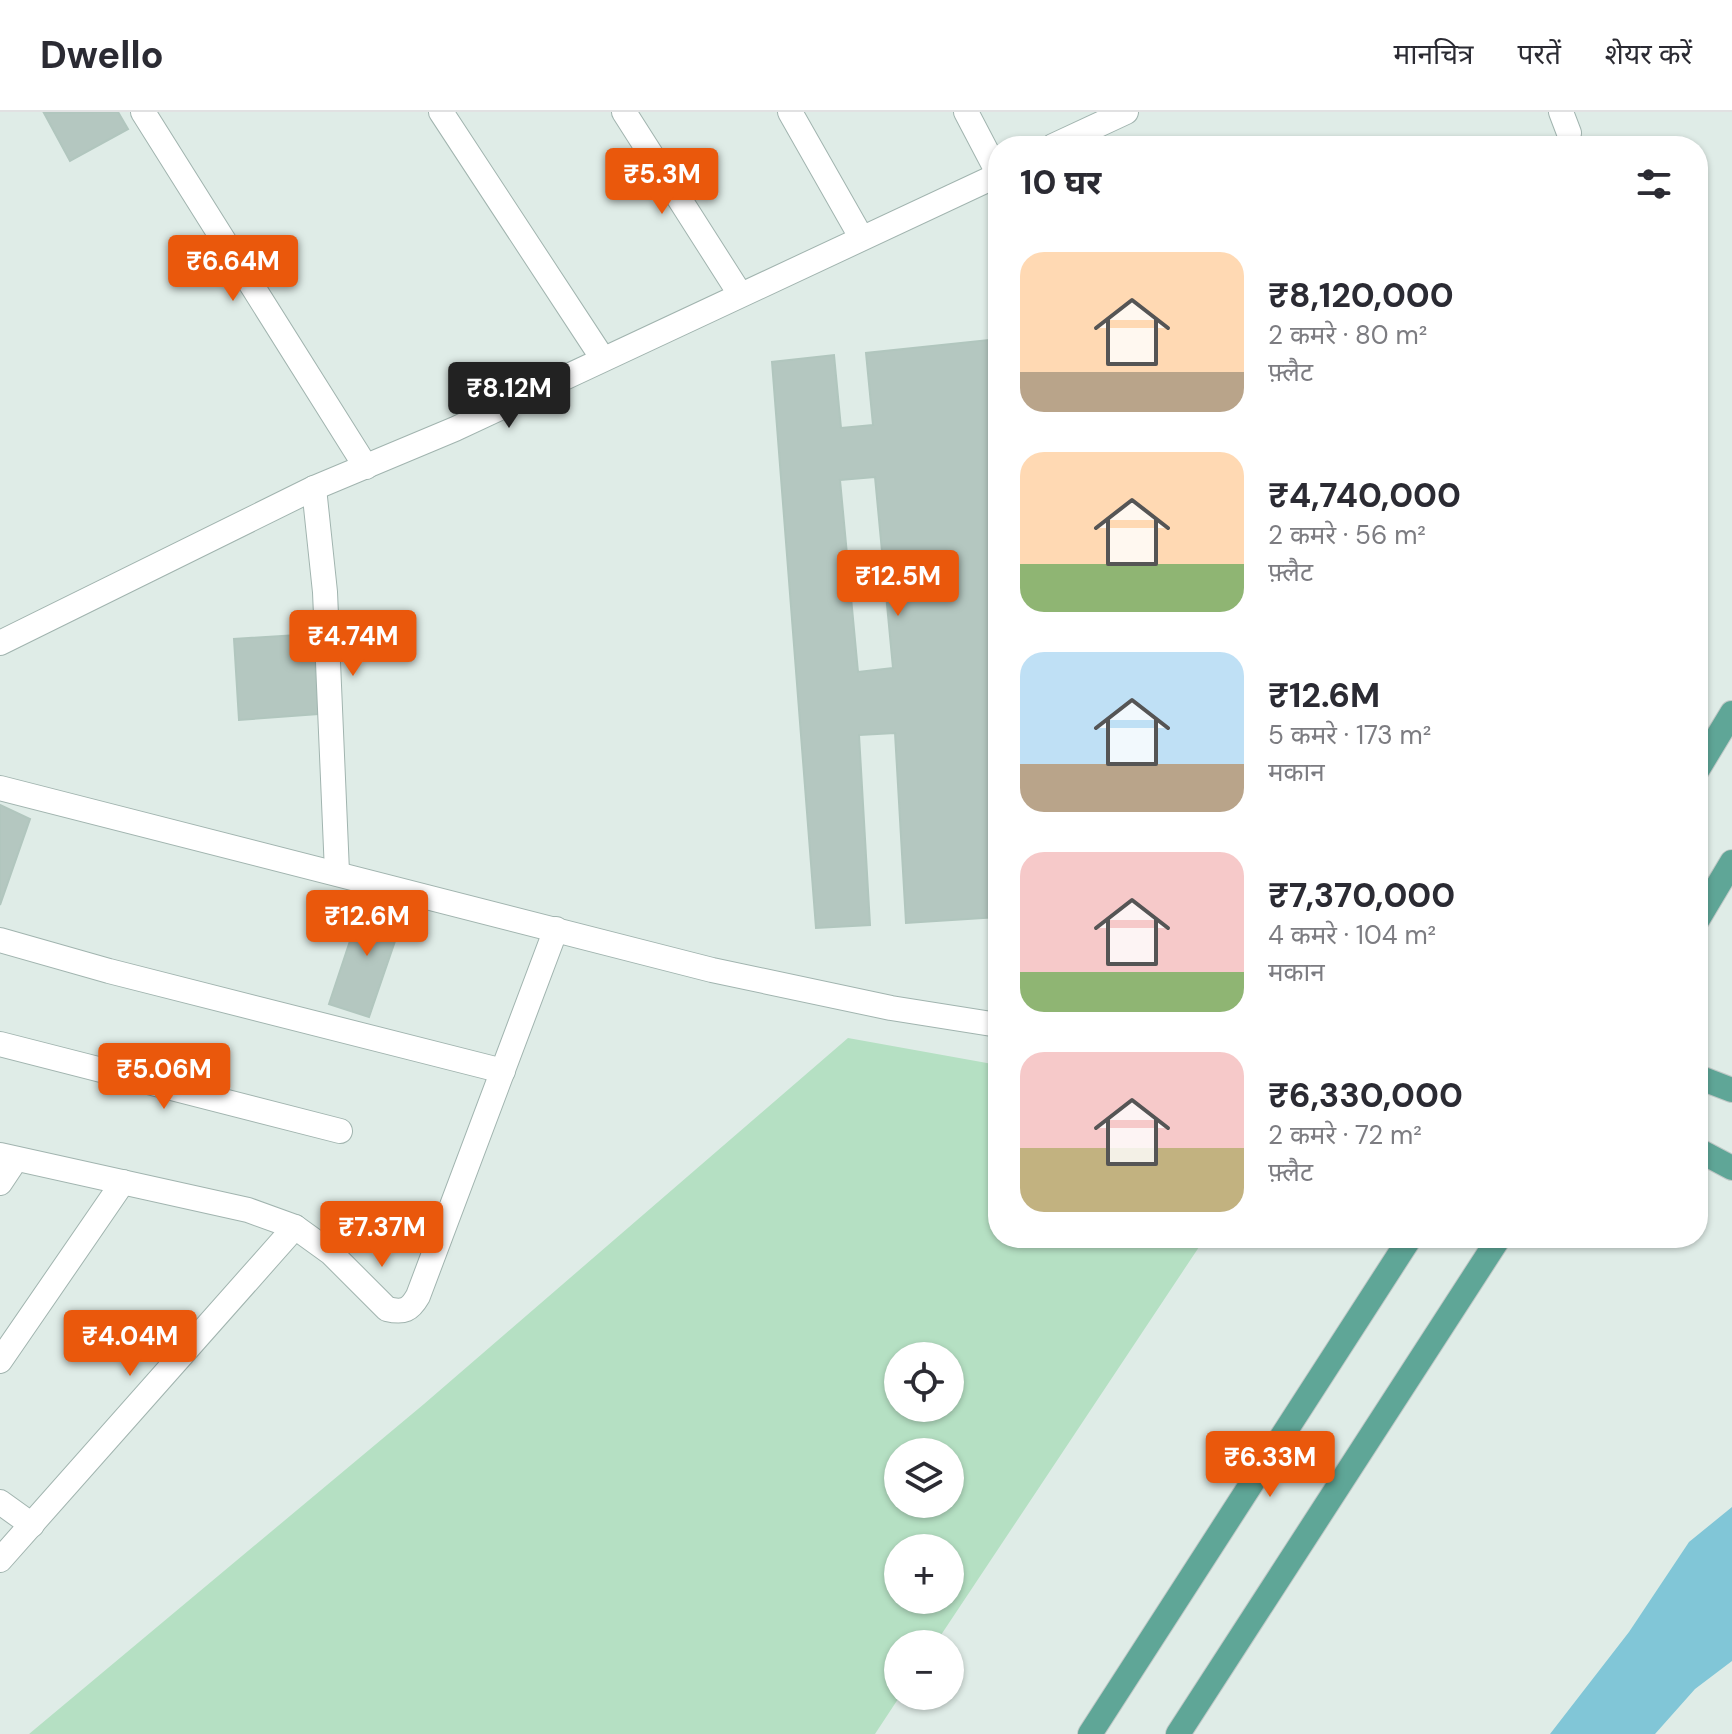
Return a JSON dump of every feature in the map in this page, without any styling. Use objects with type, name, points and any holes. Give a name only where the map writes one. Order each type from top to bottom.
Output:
[{"type":"main road","points":[[1708,753],[1732,713]]},
{"type":"main road","points":[[1708,902],[1732,862]]},
{"type":"main road","points":[[1708,1081],[1732,1090]]},
{"type":"main road","points":[[1708,1155],[1732,1168]]},
{"type":"main road","points":[[1090,1734],[1404,1248]]},
{"type":"main road","points":[[1178,1734],[1493,1248]]},
{"type":"street","points":[[143,112],[366,467]]},
{"type":"street","points":[[441,112],[603,359]]},
{"type":"street","points":[[624,112],[740,294]]},
{"type":"street","points":[[790,112],[861,237]]},
{"type":"street","points":[[966,112],[988,155]]},
{"type":"street","points":[[1074,136],[1124,112]]},
{"type":"street","points":[[0,643],[314,488],[603,359],[988,179]]},
{"type":"street","points":[[314,488],[325,592],[337,872]]},
{"type":"street","points":[[0,788],[728,973],[891,1008],[988,1023]]},
{"type":"street","points":[[0,1183],[8,1157],[248,1210],[295,1227],[331,1253],[387,1309],[400,1312],[411,1308],[556,929]]},
{"type":"street","points":[[0,940],[109,971],[503,1071]]},
{"type":"street","points":[[0,1044],[340,1131]]},
{"type":"street","points":[[0,1361],[123,1182]]},
{"type":"street","points":[[0,1560],[295,1227]]},
{"type":"street","points":[[0,1502],[32,1525]]},
{"type":"green space","points":[[848,1038],[988,1063],[988,1248],[1198,1248],[964,1600],[964,1534],[884,1534],[884,1614],[955,1614],[944,1630],[884,1630],[884,1710],[891,1710],[875,1734],[29,1734],[424,1404]]},
{"type":"water","points":[[1732,1507],[1732,1661],[1695,1689],[1655,1734],[1550,1734],[1629,1632],[1689,1542]]},
{"type":"building","points":[[118,112],[128,129],[70,161],[44,113]]},
{"type":"building","points":[[988,340],[988,918],[906,923],[895,733],[859,735],[870,925],[816,928],[772,362],[834,355],[841,428],[873,425],[866,353]],"holes":[[[875,477],[893,668],[858,672],[840,480]]]},
{"type":"building","points":[[313,634],[318,714],[239,720],[234,639]]},
{"type":"building","points":[[0,805],[30,819],[0,905]]},
{"type":"building","points":[[364,899],[405,912],[369,1017],[329,1004]]}]
